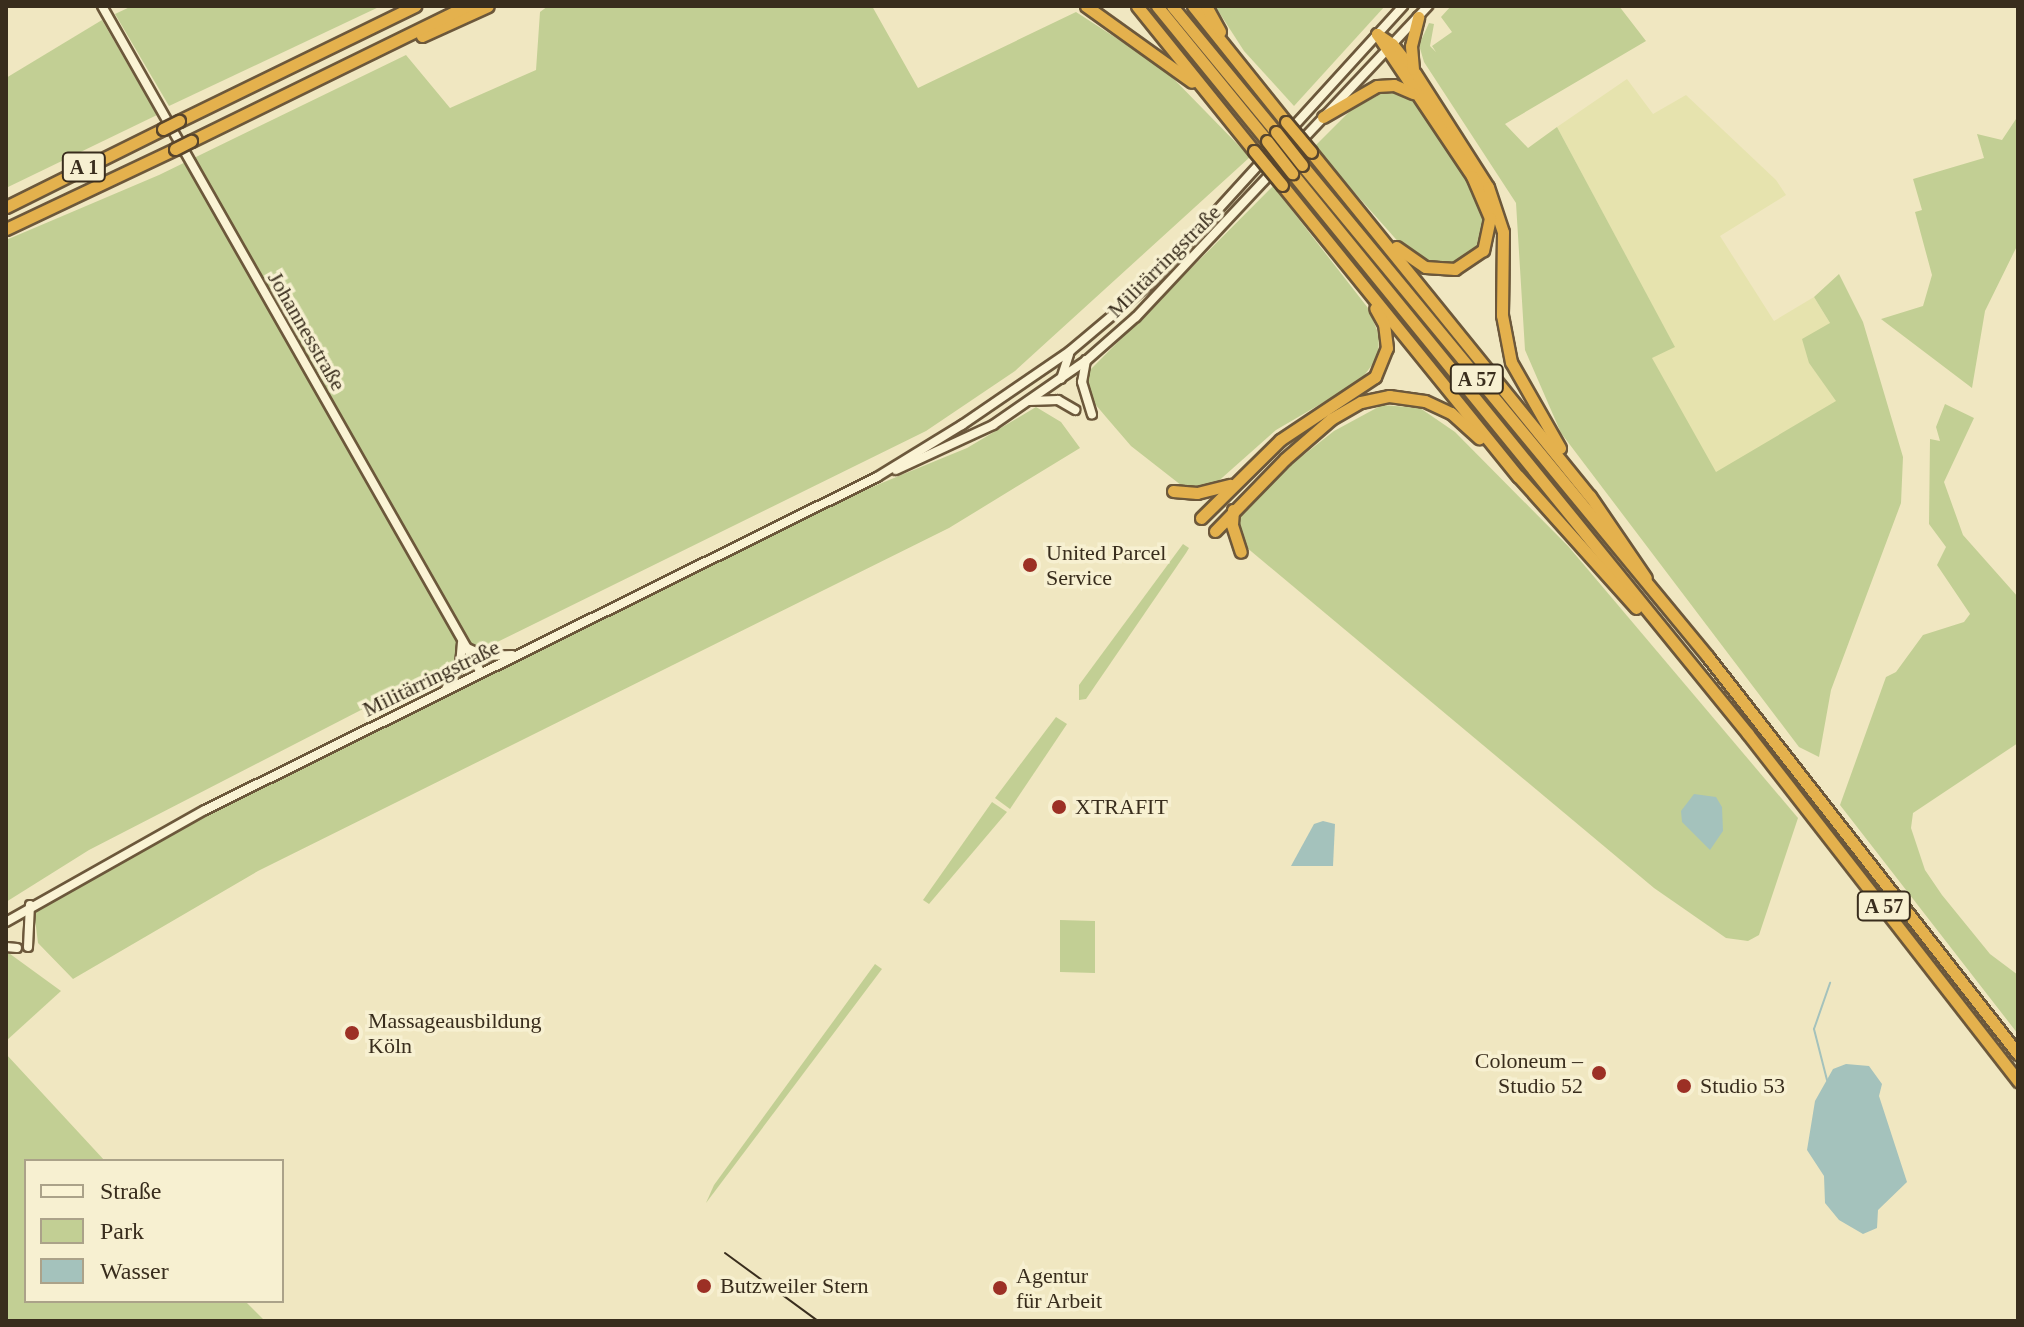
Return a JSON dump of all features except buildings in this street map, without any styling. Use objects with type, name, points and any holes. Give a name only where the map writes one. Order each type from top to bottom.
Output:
[{"type":"highway","name":"A 1","points":[[6,207],[415,6]]},
{"type":"highway","name":"A 1","points":[[6,229],[467,6]]},
{"type":"highway","points":[[330,74],[339,75],[488,6]]},
{"type":"highway","points":[[1086,6],[1155,51],[1216,103]]},
{"type":"highway","points":[[1137,6],[1518,476]]},
{"type":"highway","name":"A 57","points":[[1157,6],[1271,137],[1653,593],[2018,1054]]},
{"type":"highway","name":"A 57","points":[[1172,6],[1271,137]]},
{"type":"highway","points":[[1193,6],[1590,496],[1637,559],[1653,593]]},
{"type":"highway","points":[[1206,6],[1236,59]]},
{"type":"highway","points":[[1415,73],[1411,46],[1418,17]]},
{"type":"highway","points":[[1377,34],[1415,73],[1488,187],[1503,232],[1502,315],[1511,362],[1533,409],[1590,496]]},
{"type":"highway","points":[[1380,234],[1420,264],[1444,270],[1471,262],[1487,241],[1490,218],[1482,192],[1413,93],[1388,48]]},
{"type":"highway","points":[[1323,117],[1377,86],[1394,85],[1413,93]]},
{"type":"highway","name":"A 57","points":[[1297,169],[1416,327],[1748,734],[2018,1081]]},
{"type":"highway","points":[[1348,268],[1416,327]]},
{"type":"highway","points":[[1201,518],[1291,431],[1361,389],[1379,371],[1387,348],[1384,324],[1348,268]]},
{"type":"highway","points":[[1215,531],[1234,508],[1331,419],[1361,402],[1389,396],[1445,409],[1518,476]]},
{"type":"highway","name":"A 57","points":[[1518,476],[1625,598],[1659,628]]},
{"type":"highway","points":[[1173,491],[1208,492],[1234,483]]},
{"type":"highway","points":[[1234,508],[1232,525],[1241,552]]},
{"type":"main road","name":"Johannesstraße","points":[[102,6],[481,673]]},
{"type":"main road","name":"Militärringstraße","points":[[877,477],[1043,371],[1172,261],[1403,6]]},
{"type":"main road","name":"Militärringstraße","points":[[6,922],[30,905],[205,810],[877,477],[953,448],[1029,401],[1087,360],[1181,272],[1428,6]]},
{"type":"main road","points":[[1043,371],[1061,379],[1070,351]]},
{"type":"main road","points":[[1087,360],[1082,382],[1092,414]]},
{"type":"main road","points":[[1029,401],[1058,400],[1075,410]]},
{"type":"main road","points":[[444,691],[460,665],[461,638]]},
{"type":"main road","points":[[467,648],[485,656],[517,655]]},
{"type":"main road","points":[[28,947],[30,905]]},
{"type":"main road","points":[[6,947],[17,948]]},
{"type":"shaded area","points":[[1627,79],[1653,114],[1686,95],[1776,180],[1786,195],[1720,236],[1774,321],[1814,297],[1830,323],[1809,363],[1837,401],[1716,473],[1651,358],[1674,346],[1557,127]]},
{"type":"green space","points":[[132,6],[381,6],[169,106],[115,14]]},
{"type":"green space","points":[[548,6],[872,6],[918,88],[1076,12],[1164,69],[1250,157],[1015,371],[926,431],[396,692],[89,850],[6,902],[6,240],[159,175],[406,55],[450,108],[536,70],[540,12]]},
{"type":"green space","points":[[1215,6],[1385,6],[1294,106],[1244,51]]},
{"type":"green space","points":[[1451,6],[1619,6],[1646,41],[1505,124],[1528,148],[1557,127],[1675,347],[1652,358],[1716,472],[1836,401],[1809,363],[1802,339],[1830,323],[1814,297],[1839,274],[1863,322],[1903,457],[1901,503],[1831,690],[1819,757],[1799,747],[1561,433],[1525,350],[1516,203],[1424,62],[1419,45],[1429,23],[1434,24],[1430,46],[1436,52],[1432,46],[1452,32],[1441,17]]},
{"type":"green space","points":[[102,20],[157,115],[6,188],[6,78]]},
{"type":"green space","points":[[1391,88],[1412,99],[1479,198],[1486,223],[1481,244],[1452,265],[1427,263],[1402,246],[1314,147],[1350,111],[1377,96],[1376,91]]},
{"type":"green space","points":[[2018,116],[2018,244],[1985,311],[1972,388],[1881,319],[1923,306],[1932,275],[1915,212],[1922,210],[1913,179],[1984,158],[1977,134],[2002,140]]},
{"type":"green space","points":[[1273,186],[1368,308],[1379,335],[1378,357],[1360,381],[1276,430],[1214,485],[1186,489],[1131,446],[1090,398],[1088,372]]},
{"type":"green space","points":[[1945,404],[1974,418],[1944,482],[1963,535],[2018,597],[2018,743],[1913,813],[1911,828],[1925,870],[1942,895],[1990,954],[2018,975],[2018,1034],[1840,805],[1886,677],[1896,672],[1923,635],[1964,622],[1970,614],[1937,565],[1946,547],[1929,524],[1930,439],[1940,441],[1936,427]]},
{"type":"green space","points":[[1382,405],[1420,408],[1455,432],[1568,546],[1798,818],[1759,935],[1748,941],[1726,938],[1654,888],[1246,547],[1238,530],[1240,516],[1287,468],[1334,431]]},
{"type":"green space","points":[[1036,407],[1061,422],[1080,448],[949,528],[258,871],[73,979],[38,943],[34,911],[151,842],[855,494],[967,448]]},
{"type":"green space","points":[[1183,544],[1189,548],[1186,553],[1086,699],[1079,700],[1079,685]]},
{"type":"green space","points":[[1056,717],[1067,724],[1010,809],[995,798]]},
{"type":"green space","points":[[992,802],[1007,812],[929,904],[923,900]]},
{"type":"green space","points":[[1060,920],[1095,921],[1095,973],[1060,972]]},
{"type":"green space","points":[[6,951],[61,991],[6,1041]]},
{"type":"green space","points":[[875,964],[882,969],[706,1203],[714,1185]]},
{"type":"green space","points":[[6,1054],[103,1159],[24,1159],[24,1303],[247,1303],[265,1321],[6,1321]]},
{"type":"water","points":[[1694,794],[1716,797],[1722,807],[1723,831],[1710,850],[1682,822],[1681,811]]},
{"type":"water","points":[[1323,821],[1335,824],[1333,866],[1291,866],[1314,824]]},
{"type":"water","points":[[1846,1064],[1869,1066],[1882,1084],[1879,1096],[1907,1182],[1878,1210],[1877,1228],[1863,1234],[1839,1220],[1825,1203],[1824,1176],[1807,1150],[1815,1101],[1833,1069]]},
{"type":"waterway","points":[[1827,1080],[1814,1029],[1830,983]]},
{"type":"tram line","points":[[725,1253],[818,1321]]},
{"type":"place","name":"United Parcel Service","points":[[1030,565]]},
{"type":"place","name":"XTRAFIT","points":[[1059,807]]},
{"type":"place","name":"Massageausbildung Köln","points":[[352,1033]]},
{"type":"place","name":"Coloneum – Studio 52","points":[[1599,1073]]},
{"type":"place","name":"Studio 53","points":[[1684,1086]]},
{"type":"place","name":"Butzweiler Stern","points":[[704,1286]]},
{"type":"place","name":"Agentur für Arbeit","points":[[1000,1288]]}]
